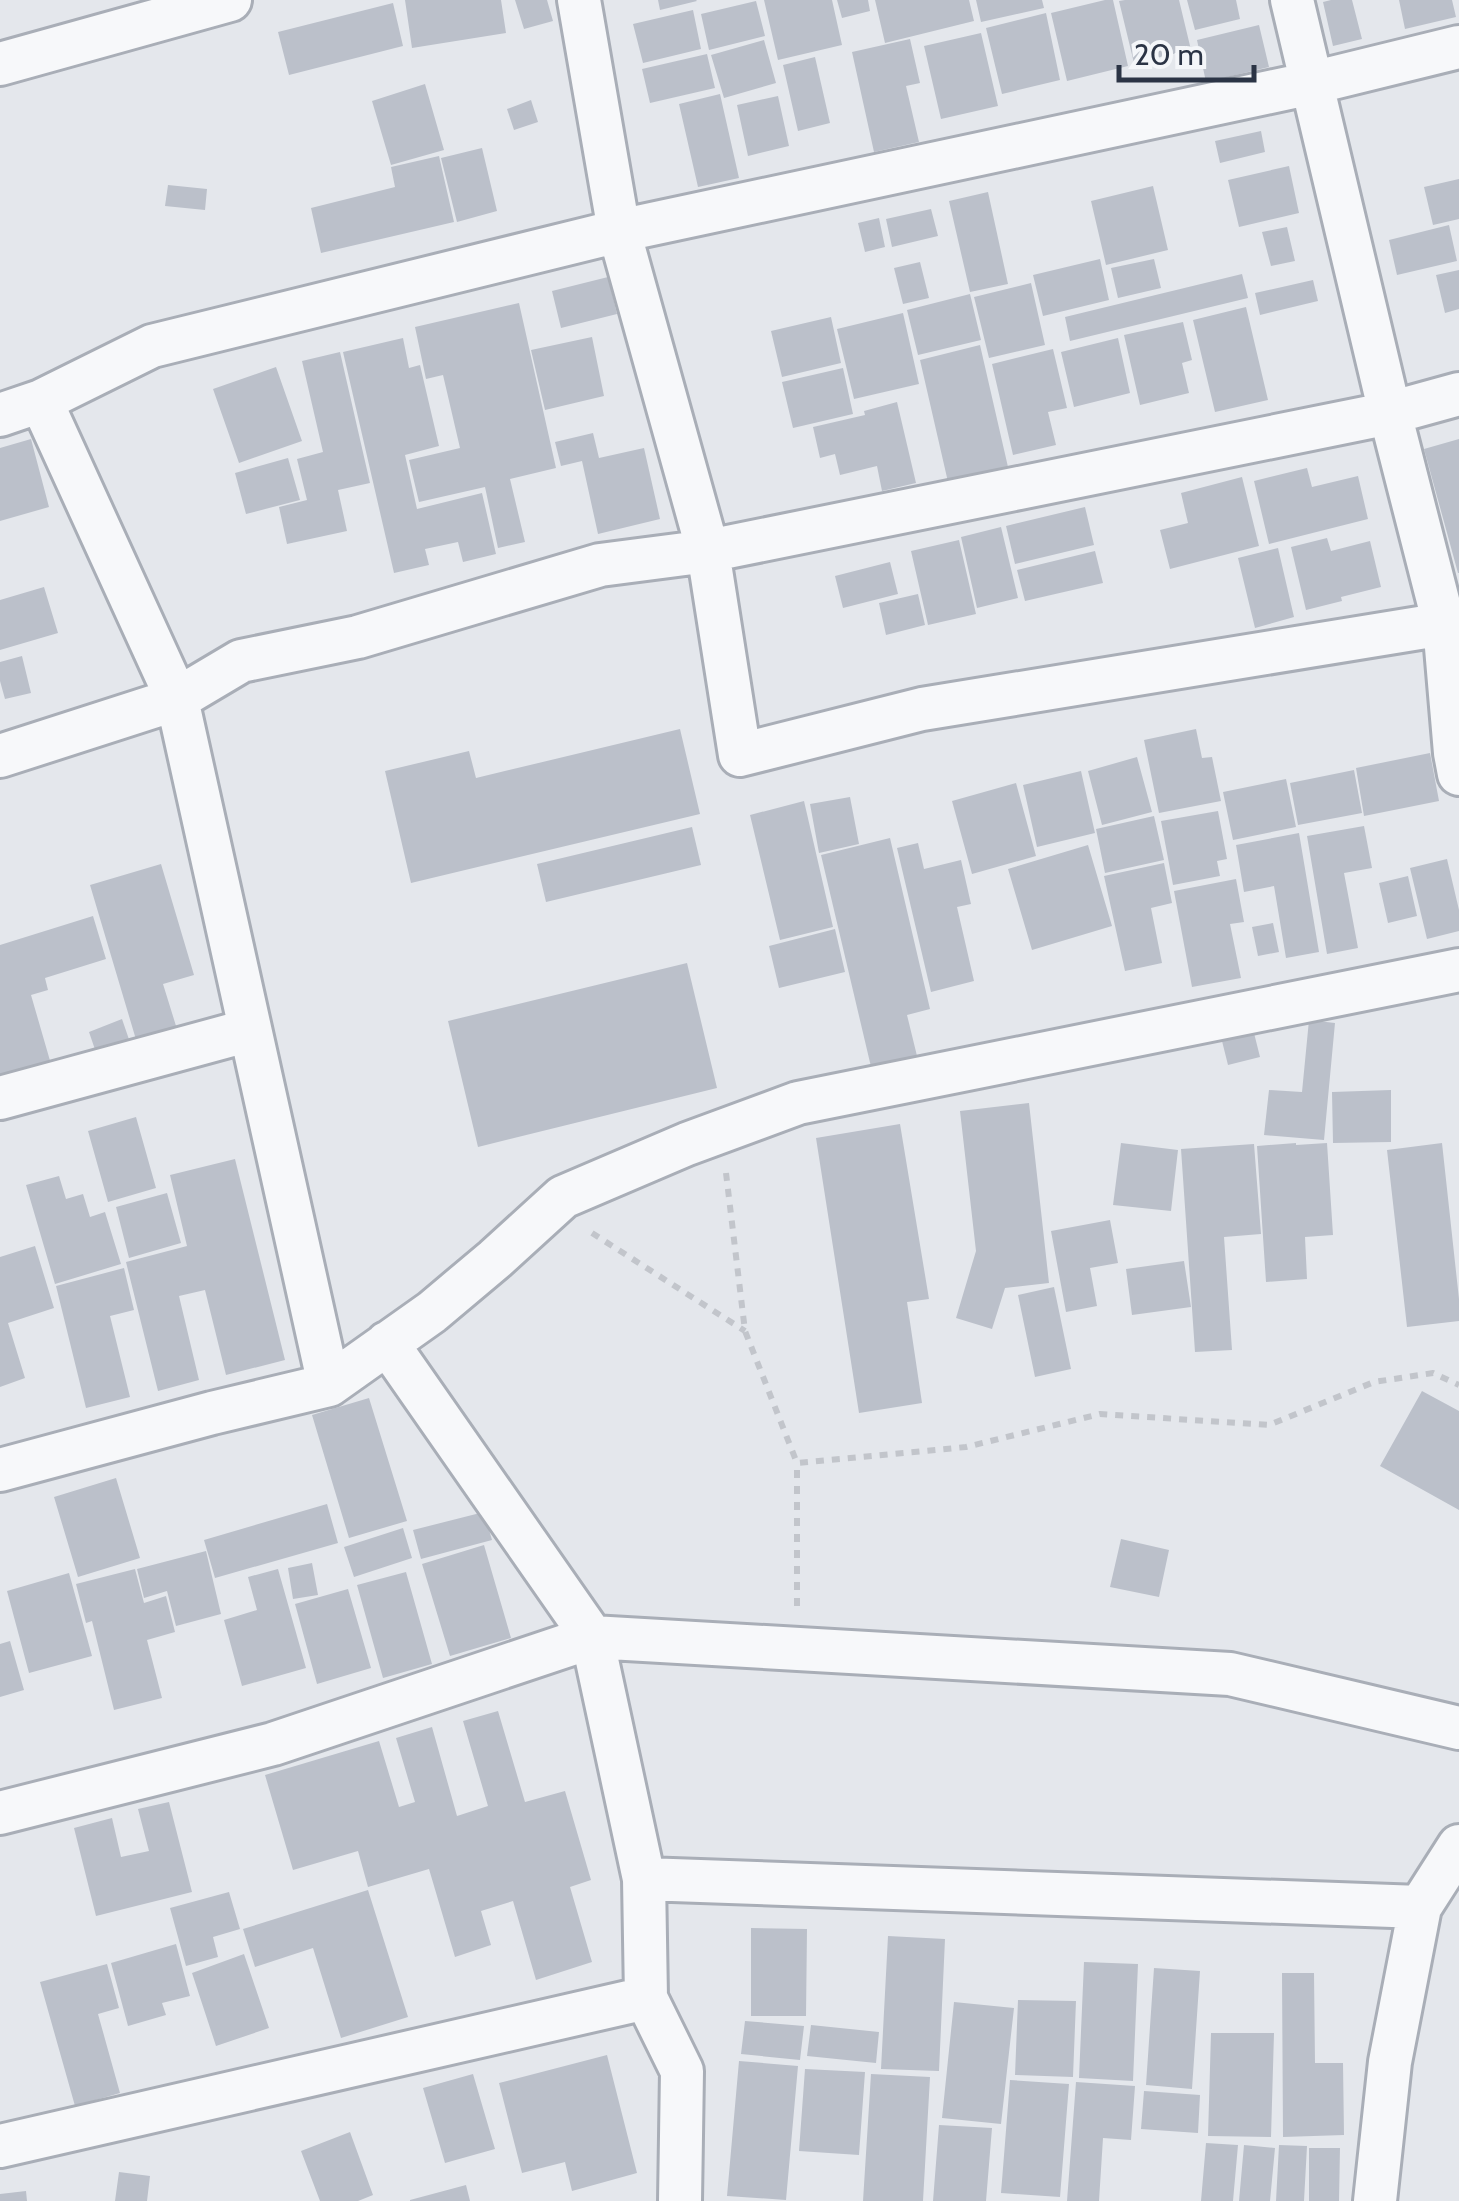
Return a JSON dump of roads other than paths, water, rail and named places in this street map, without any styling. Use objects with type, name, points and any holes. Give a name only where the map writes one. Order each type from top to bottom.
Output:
[{"type":"street","points":[[0,64],[230,0]]},
{"type":"street","points":[[579,0],[619,230],[708,552],[740,754],[922,710],[1444,624]]},
{"type":"street","points":[[1292,0],[1444,624],[1459,774]]},
{"type":"street","points":[[0,415],[41,401],[152,346],[619,230],[1312,83],[1459,47]]},
{"type":"street","points":[[0,756],[177,699],[241,661],[358,636],[600,564],[708,552],[1390,412],[1459,394]]},
{"type":"street","points":[[41,401],[177,699],[329,1385]]},
{"type":"street","points":[[0,1470],[329,1385],[432,1312],[563,1197],[798,1102],[1459,970]]},
{"type":"street","points":[[0,1098],[250,1030]]},
{"type":"street","points":[[387,1344],[592,1637],[644,1879],[646,1998],[682,2071],[680,2201]]},
{"type":"street","points":[[0,1813],[273,1744],[592,1637],[1230,1674],[1459,1728]]},
{"type":"street","points":[[1375,2201],[1390,2062],[1420,1907],[1459,1846]]},
{"type":"street","points":[[644,1879],[1420,1907]]},
{"type":"street","points":[[0,2146],[646,1998]]}]
